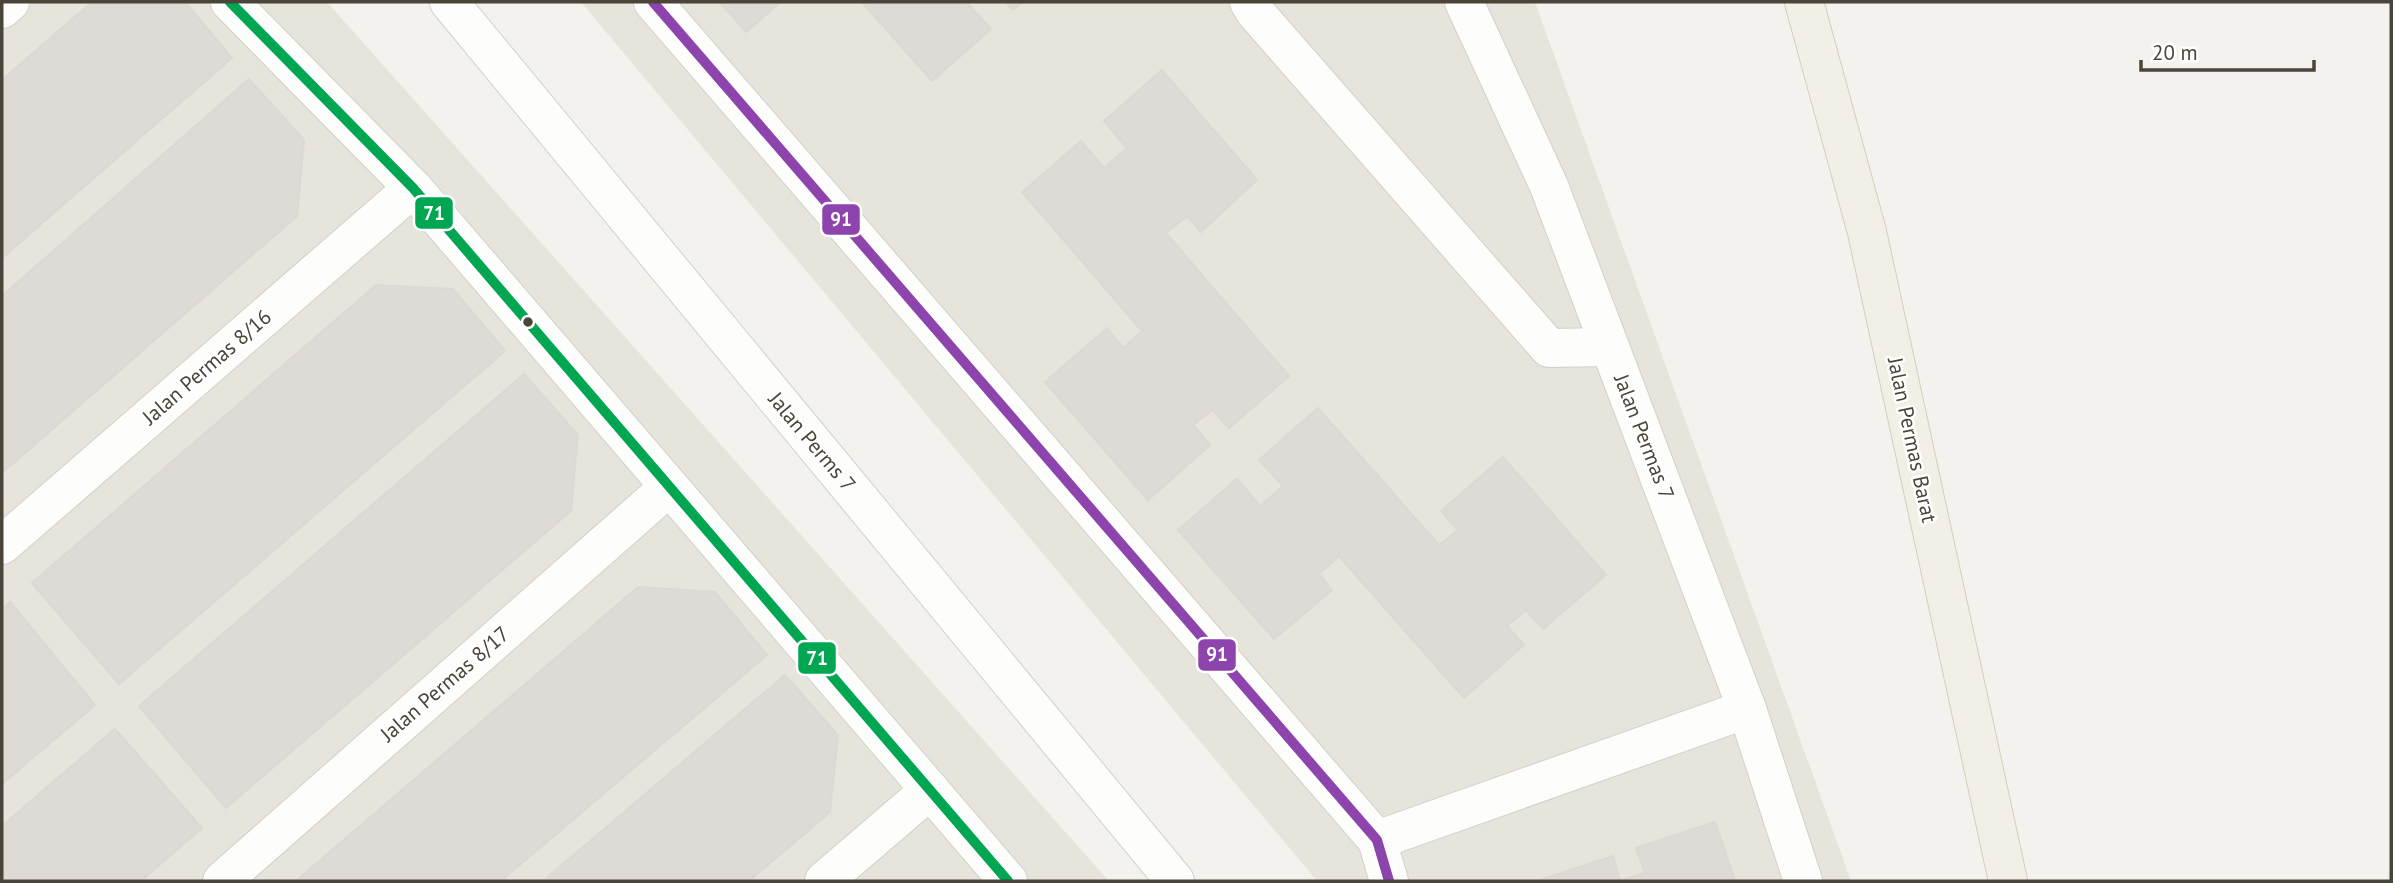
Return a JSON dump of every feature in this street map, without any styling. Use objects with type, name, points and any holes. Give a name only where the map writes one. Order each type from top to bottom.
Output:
[{"type":"main road","name":"Jalan Permas Barat","points":[[1804,2],[1867,232],[2008,881]]},
{"type":"street","points":[[2,9],[10,2]]},
{"type":"street","points":[[230,2],[413,188],[1008,881]]},
{"type":"street","name":"Jalan Perms 7","points":[[449,2],[1175,881]]},
{"type":"street","points":[[653,2],[1377,840],[1389,881]]},
{"type":"street","points":[[1249,2],[1264,23],[1549,348],[1610,347]]},
{"type":"street","name":"Jalan Permas 7","points":[[1464,2],[1549,186],[1747,709],[1803,881]]},
{"type":"street","name":"Jalan Permas 8/16","points":[[2,545],[413,188]]},
{"type":"street","name":"Jalan Permas 8/17","points":[[222,881],[669,487]]},
{"type":"street","points":[[1377,840],[1747,709]]},
{"type":"street","points":[[824,881],[930,790]]},
{"type":"shaded area","points":[[2,2],[327,2],[1109,881],[2,881]]},
{"type":"shaded area","points":[[581,2],[1535,2],[1851,881],[1317,881]]},
{"type":"building","points":[[92,2],[185,2],[232,58],[2,258],[2,80]]},
{"type":"building","points":[[720,2],[781,2],[746,32]]},
{"type":"building","points":[[862,2],[968,2],[991,29],[932,81]]},
{"type":"building","points":[[1005,2],[1022,2],[1013,10]]},
{"type":"building","points":[[1162,70],[1257,180],[1201,232],[1187,216],[1166,233],[1289,376],[1229,428],[1213,410],[1193,425],[1210,445],[1148,500],[1045,382],[1107,328],[1123,348],[1142,331],[1022,192],[1081,141],[1104,168],[1127,148],[1104,121]]},
{"type":"building","points":[[249,79],[304,140],[297,216],[2,473],[2,296]]},
{"type":"building","points":[[376,285],[453,289],[505,351],[119,684],[32,583]]},
{"type":"building","points":[[524,374],[578,435],[571,511],[226,808],[139,706]]},
{"type":"building","points":[[1318,408],[1439,545],[1458,530],[1441,511],[1503,457],[1606,575],[1543,629],[1526,610],[1507,626],[1524,645],[1464,698],[1339,556],[1319,574],[1332,590],[1274,639],[1178,530],[1237,479],[1260,506],[1283,486],[1259,460]]},
{"type":"building","points":[[638,587],[715,592],[767,655],[501,881],[296,881]]},
{"type":"building","points":[[10,602],[95,705],[2,784],[2,609]]},
{"type":"building","points":[[785,675],[838,735],[830,812],[749,881],[543,881]]},
{"type":"building","points":[[115,729],[202,828],[141,881],[2,881],[2,826]]},
{"type":"building","points":[[1715,822],[1735,881],[1537,881],[1613,856],[1620,880],[1645,873],[1636,848]]},
{"type":"transit line","name":"71","points":[[230,2],[413,188],[1008,881]]},
{"type":"transit line","name":"91","points":[[653,2],[1377,840],[1389,881]]}]
